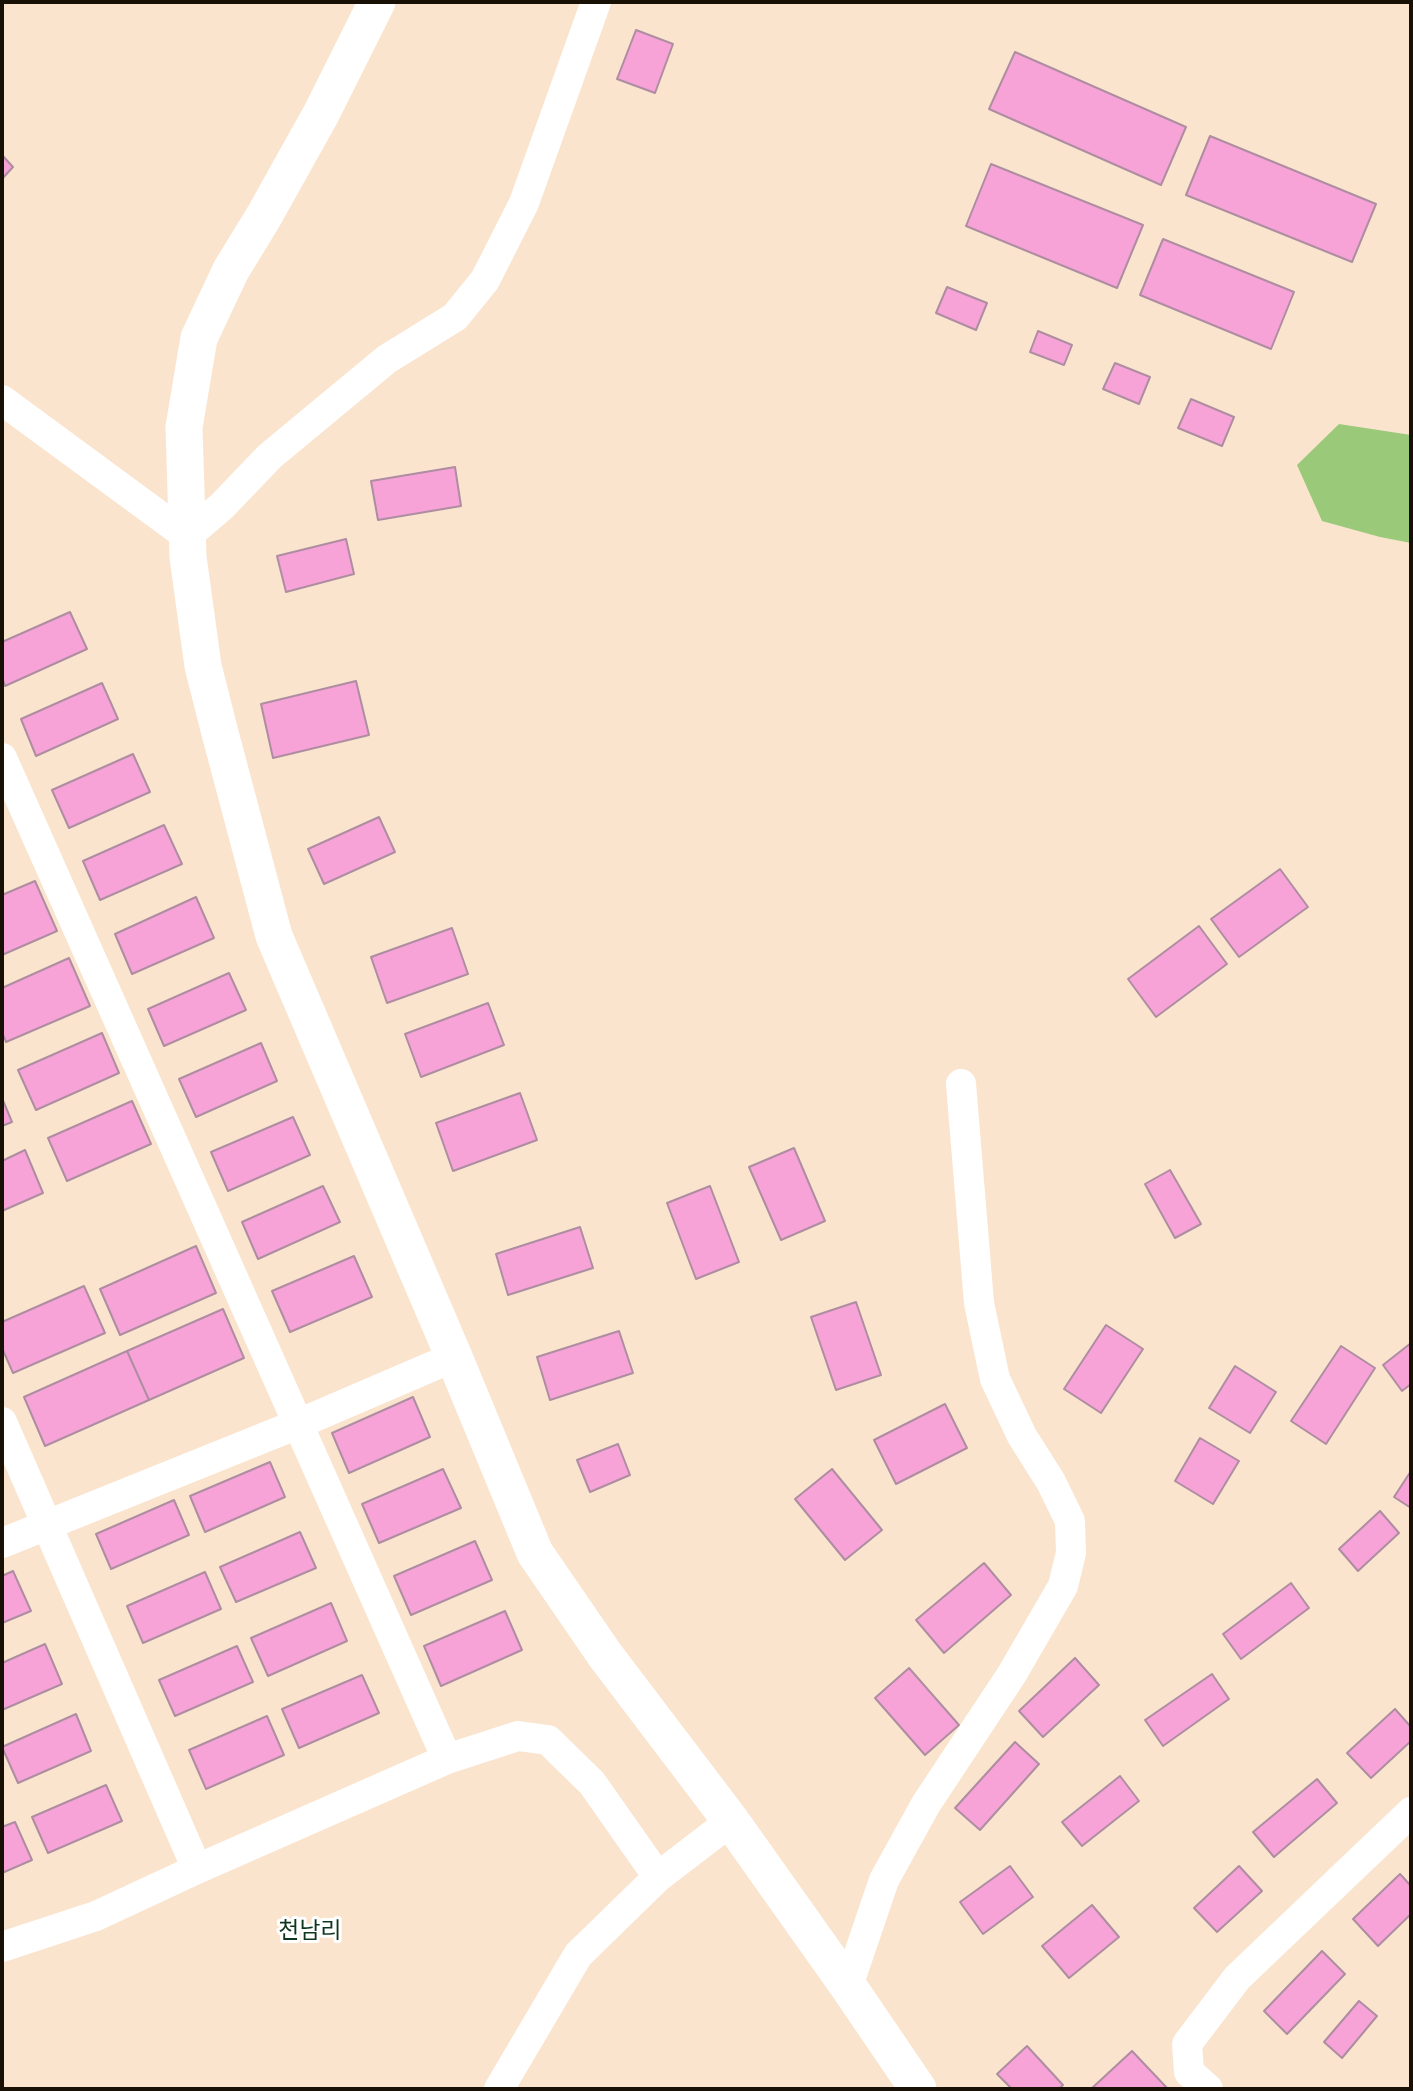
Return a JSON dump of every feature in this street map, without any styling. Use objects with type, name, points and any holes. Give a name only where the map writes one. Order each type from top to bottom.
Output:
[{"type":"street","points":[[377,2],[321,114],[231,270],[199,338],[184,427],[188,557],[203,666],[274,936],[535,1553],[605,1655],[732,1821],[918,2089]]},
{"type":"street","points":[[187,536],[222,506],[270,457],[387,359],[455,317],[485,280],[524,203],[596,2]]},
{"type":"street","points":[[2,400],[187,536]]},
{"type":"street","points":[[2,758],[447,1759]]},
{"type":"street","points":[[848,1986],[884,1880],[926,1804],[1012,1674],[1063,1586],[1071,1553],[1070,1521],[1051,1482],[1021,1436],[995,1379],[979,1303],[961,1084]]},
{"type":"street","points":[[2,1543],[298,1424],[454,1357]]},
{"type":"street","points":[[2,1422],[197,1869]]},
{"type":"street","points":[[2,1947],[96,1916],[447,1759],[518,1736],[548,1741],[592,1783],[658,1877]]},
{"type":"street","points":[[1208,2089],[1189,2072],[1188,2044],[1237,1978],[1411,1812]]},
{"type":"street","points":[[499,2089],[578,1955],[658,1877],[732,1821]]},
{"type":"green space","points":[[1339,424],[1411,435],[1411,543],[1322,521],[1297,465]]},
{"type":"building","points":[[636,30],[673,44],[655,93],[617,79]]},
{"type":"building","points":[[1015,52],[1186,127],[1161,185],[989,109]]},
{"type":"building","points":[[1210,136],[1376,204],[1352,262],[1186,195]]},
{"type":"building","points":[[2,155],[13,167],[2,179]]},
{"type":"building","points":[[991,164],[1143,225],[1117,288],[966,226]]},
{"type":"building","points":[[1163,239],[1294,292],[1271,349],[1140,295]]},
{"type":"building","points":[[947,287],[987,303],[976,330],[936,313]]},
{"type":"building","points":[[1038,331],[1072,345],[1064,365],[1030,352]]},
{"type":"building","points":[[1115,363],[1150,377],[1139,404],[1103,389]]},
{"type":"building","points":[[1191,399],[1234,417],[1222,446],[1178,428]]},
{"type":"building","points":[[455,467],[461,506],[378,520],[371,481]]},
{"type":"building","points":[[346,539],[354,574],[286,592],[277,556]]},
{"type":"building","points":[[70,612],[87,649],[5,686],[2,677],[2,642]]},
{"type":"building","points":[[356,681],[369,735],[273,758],[261,704]]},
{"type":"building","points":[[102,683],[118,719],[36,756],[21,719]]},
{"type":"building","points":[[133,754],[150,792],[69,828],[52,790]]},
{"type":"building","points":[[379,817],[395,852],[324,884],[308,849]]},
{"type":"building","points":[[164,825],[182,864],[100,900],[83,861]]},
{"type":"building","points":[[1280,869],[1308,907],[1239,957],[1211,919]]},
{"type":"building","points":[[35,881],[57,931],[2,955],[2,895]]},
{"type":"building","points":[[196,897],[214,938],[132,974],[115,934]]},
{"type":"building","points":[[1199,926],[1227,964],[1156,1017],[1128,979]]},
{"type":"building","points":[[452,928],[468,974],[387,1003],[371,957]]},
{"type":"building","points":[[69,958],[90,1006],[6,1042],[2,1032],[2,988]]},
{"type":"building","points":[[229,973],[246,1010],[164,1046],[148,1009]]},
{"type":"building","points":[[488,1003],[504,1045],[421,1077],[405,1034]]},
{"type":"building","points":[[102,1033],[119,1073],[36,1110],[18,1070]]},
{"type":"building","points":[[261,1043],[277,1081],[196,1117],[179,1079]]},
{"type":"building","points":[[520,1093],[537,1140],[453,1171],[436,1123]]},
{"type":"building","points":[[2,1098],[12,1122],[2,1126]]},
{"type":"building","points":[[132,1101],[151,1144],[67,1181],[48,1138]]},
{"type":"building","points":[[293,1117],[310,1155],[228,1191],[211,1152]]},
{"type":"building","points":[[794,1148],[825,1221],[781,1240],[749,1167]]},
{"type":"building","points":[[25,1150],[43,1193],[2,1211],[2,1161]]},
{"type":"building","points":[[1170,1170],[1201,1224],[1175,1238],[1145,1184]]},
{"type":"building","points":[[323,1186],[340,1222],[258,1259],[242,1222]]},
{"type":"building","points":[[710,1186],[739,1262],[696,1279],[667,1203]]},
{"type":"building","points":[[580,1227],[593,1268],[508,1295],[496,1254]]},
{"type":"building","points":[[196,1246],[216,1293],[120,1335],[100,1289]]},
{"type":"building","points":[[354,1256],[372,1297],[290,1332],[272,1291]]},
{"type":"building","points":[[84,1286],[105,1333],[13,1373],[2,1348],[2,1322]]},
{"type":"building","points":[[856,1302],[881,1375],[836,1390],[811,1317]]},
{"type":"building","points":[[223,1309],[244,1358],[149,1400],[127,1351]]},
{"type":"building","points":[[1106,1325],[1143,1349],[1101,1413],[1064,1389]]},
{"type":"building","points":[[619,1331],[633,1373],[550,1400],[537,1357]]},
{"type":"building","points":[[1411,1343],[1411,1384],[1402,1391],[1383,1365]]},
{"type":"building","points":[[1341,1346],[1375,1368],[1326,1444],[1291,1421]]},
{"type":"building","points":[[127,1351],[149,1400],[45,1446],[24,1397]]},
{"type":"building","points":[[1235,1366],[1276,1392],[1250,1433],[1209,1408]]},
{"type":"building","points":[[413,1397],[430,1437],[349,1473],[332,1433]]},
{"type":"building","points":[[945,1404],[967,1448],[896,1484],[874,1440]]},
{"type":"building","points":[[1200,1438],[1239,1461],[1213,1504],[1175,1481]]},
{"type":"building","points":[[618,1444],[630,1475],[590,1492],[577,1460]]},
{"type":"building","points":[[270,1462],[285,1497],[205,1532],[190,1496]]},
{"type":"building","points":[[443,1469],[461,1508],[379,1543],[362,1504]]},
{"type":"building","points":[[832,1469],[882,1530],[845,1560],[795,1499]]},
{"type":"building","points":[[1411,1471],[1411,1508],[1394,1497]]},
{"type":"building","points":[[174,1500],[189,1535],[111,1569],[96,1534]]},
{"type":"building","points":[[1380,1511],[1399,1533],[1358,1571],[1339,1549]]},
{"type":"building","points":[[300,1532],[316,1568],[236,1602],[220,1567]]},
{"type":"building","points":[[475,1541],[492,1580],[411,1615],[394,1576]]},
{"type":"building","points":[[984,1563],[1011,1595],[944,1653],[916,1620]]},
{"type":"building","points":[[13,1571],[31,1611],[2,1623],[2,1576]]},
{"type":"building","points":[[205,1572],[221,1609],[143,1643],[127,1606]]},
{"type":"building","points":[[1291,1583],[1309,1608],[1241,1659],[1223,1634]]},
{"type":"building","points":[[331,1603],[347,1641],[268,1676],[251,1638]]},
{"type":"building","points":[[505,1611],[522,1650],[441,1686],[424,1646]]},
{"type":"building","points":[[45,1644],[62,1684],[2,1710],[2,1663]]},
{"type":"building","points":[[237,1646],[253,1682],[175,1716],[159,1680]]},
{"type":"building","points":[[1075,1658],[1099,1685],[1043,1737],[1019,1711]]},
{"type":"building","points":[[909,1668],[959,1725],[925,1755],[875,1698]]},
{"type":"building","points":[[1212,1674],[1229,1699],[1163,1746],[1145,1720]]},
{"type":"building","points":[[362,1675],[379,1713],[299,1748],[282,1709]]},
{"type":"building","points":[[1395,1709],[1411,1727],[1411,1741],[1371,1778],[1347,1753]]},
{"type":"building","points":[[76,1714],[91,1751],[18,1783],[2,1747]]},
{"type":"building","points":[[267,1716],[284,1755],[206,1789],[189,1750]]},
{"type":"building","points":[[1015,1742],[1039,1764],[980,1830],[955,1808]]},
{"type":"building","points":[[1120,1776],[1139,1801],[1082,1846],[1062,1822]]},
{"type":"building","points":[[1317,1779],[1337,1803],[1274,1857],[1253,1832]]},
{"type":"building","points":[[106,1785],[122,1821],[48,1853],[32,1817]]},
{"type":"building","points":[[15,1822],[32,1860],[2,1873],[2,1827]]},
{"type":"building","points":[[1010,1866],[1033,1897],[983,1934],[960,1902]]},
{"type":"building","points":[[1239,1866],[1262,1891],[1217,1932],[1194,1908]]},
{"type":"building","points":[[1400,1874],[1411,1886],[1411,1914],[1378,1946],[1353,1919]]},
{"type":"building","points":[[1092,1905],[1119,1937],[1069,1978],[1042,1946]]},
{"type":"building","points":[[1322,1951],[1345,1974],[1287,2034],[1264,2011]]},
{"type":"building","points":[[1359,2001],[1377,2016],[1342,2058],[1324,2042]]},
{"type":"building","points":[[1027,2046],[1063,2085],[1059,2089],[1012,2089],[997,2074]]},
{"type":"building","points":[[1132,2051],[1168,2089],[1091,2089]]},
{"type":"district","name":"천남리","points":[[310,1931]]}]
